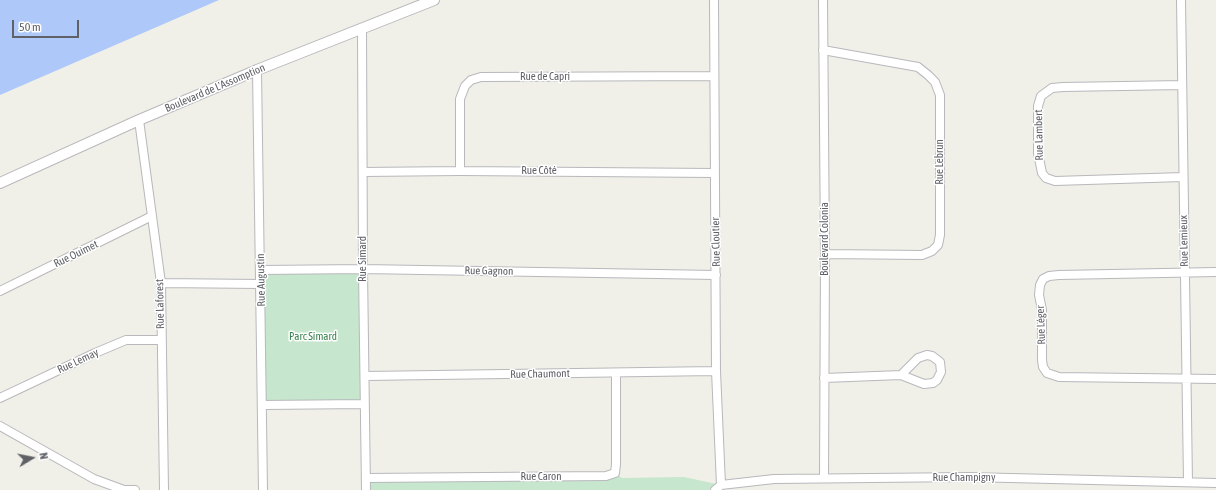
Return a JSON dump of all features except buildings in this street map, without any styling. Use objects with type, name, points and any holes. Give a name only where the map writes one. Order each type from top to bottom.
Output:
[{"type":"street","name":"Boulevard de L'Assomption","points":[[0,183],[139,120],[257,70],[434,0]]},
{"type":"street","name":"Rue Cloutier","points":[[714,0],[718,487]]},
{"type":"street","name":"Boulevard Colonia","points":[[823,0],[825,254],[824,478]]},
{"type":"street","name":"Rue Lemieux","points":[[1181,0],[1188,482]]},
{"type":"street","name":"Rue Simard","points":[[362,28],[364,404],[366,490]]},
{"type":"street","name":"Rue Lebrun","points":[[823,50],[918,67],[935,82],[940,95],[940,235],[938,245],[932,251],[922,255],[825,254]]},
{"type":"street","name":"Rue Augustin","points":[[257,70],[263,405],[263,490]]},
{"type":"street","name":"Rue de Capri","points":[[460,171],[460,99],[465,86],[471,80],[481,77],[714,76]]},
{"type":"street","name":"Rue Lambert","points":[[1182,85],[1052,88],[1041,96],[1038,106],[1038,153],[1042,173],[1046,178],[1055,181],[1183,177]]},
{"type":"street","name":"Rue Laforest","points":[[139,120],[161,283],[164,490]]},
{"type":"street","name":"Rue Côté","points":[[363,172],[460,171],[715,173]]},
{"type":"street","name":"Rue Ouimet","points":[[0,291],[152,216]]},
{"type":"street","name":"Rue Gagnon","points":[[261,270],[363,269],[716,275]]},
{"type":"street","points":[[1185,272],[1216,272]]},
{"type":"street","name":"Rue Léger","points":[[1185,272],[1049,276],[1043,279],[1040,285],[1040,295],[1042,310],[1042,360],[1043,367],[1047,373],[1059,377],[1187,379]]},
{"type":"street","points":[[161,283],[261,284]]},
{"type":"street","name":"Rue Lemay","points":[[0,398],[95,352],[126,340],[161,340]]},
{"type":"street","points":[[824,378],[901,375],[924,384],[929,384],[933,383],[940,376],[940,362],[937,358],[932,356],[922,356],[918,358],[901,375]]},
{"type":"street","name":"Rue Chaumont","points":[[365,376],[716,371]]},
{"type":"street","name":"Rue Caron","points":[[366,478],[606,476],[615,473],[616,373]]},
{"type":"street","points":[[1187,379],[1216,379]]},
{"type":"street","points":[[263,405],[364,404]]},
{"type":"street","points":[[0,426],[94,479],[124,490],[135,490]]},
{"type":"street","name":"Rue Champigny","points":[[718,487],[774,479],[824,478],[968,477],[1216,483]]},
{"type":"green space","name":"Parc Simard","points":[[363,269],[364,404],[263,405],[261,270]]},
{"type":"green space","points":[[615,473],[622,478],[684,477],[721,485],[715,490],[366,490],[366,478]]},
{"type":"water","points":[[0,0],[219,0],[0,95]]}]
